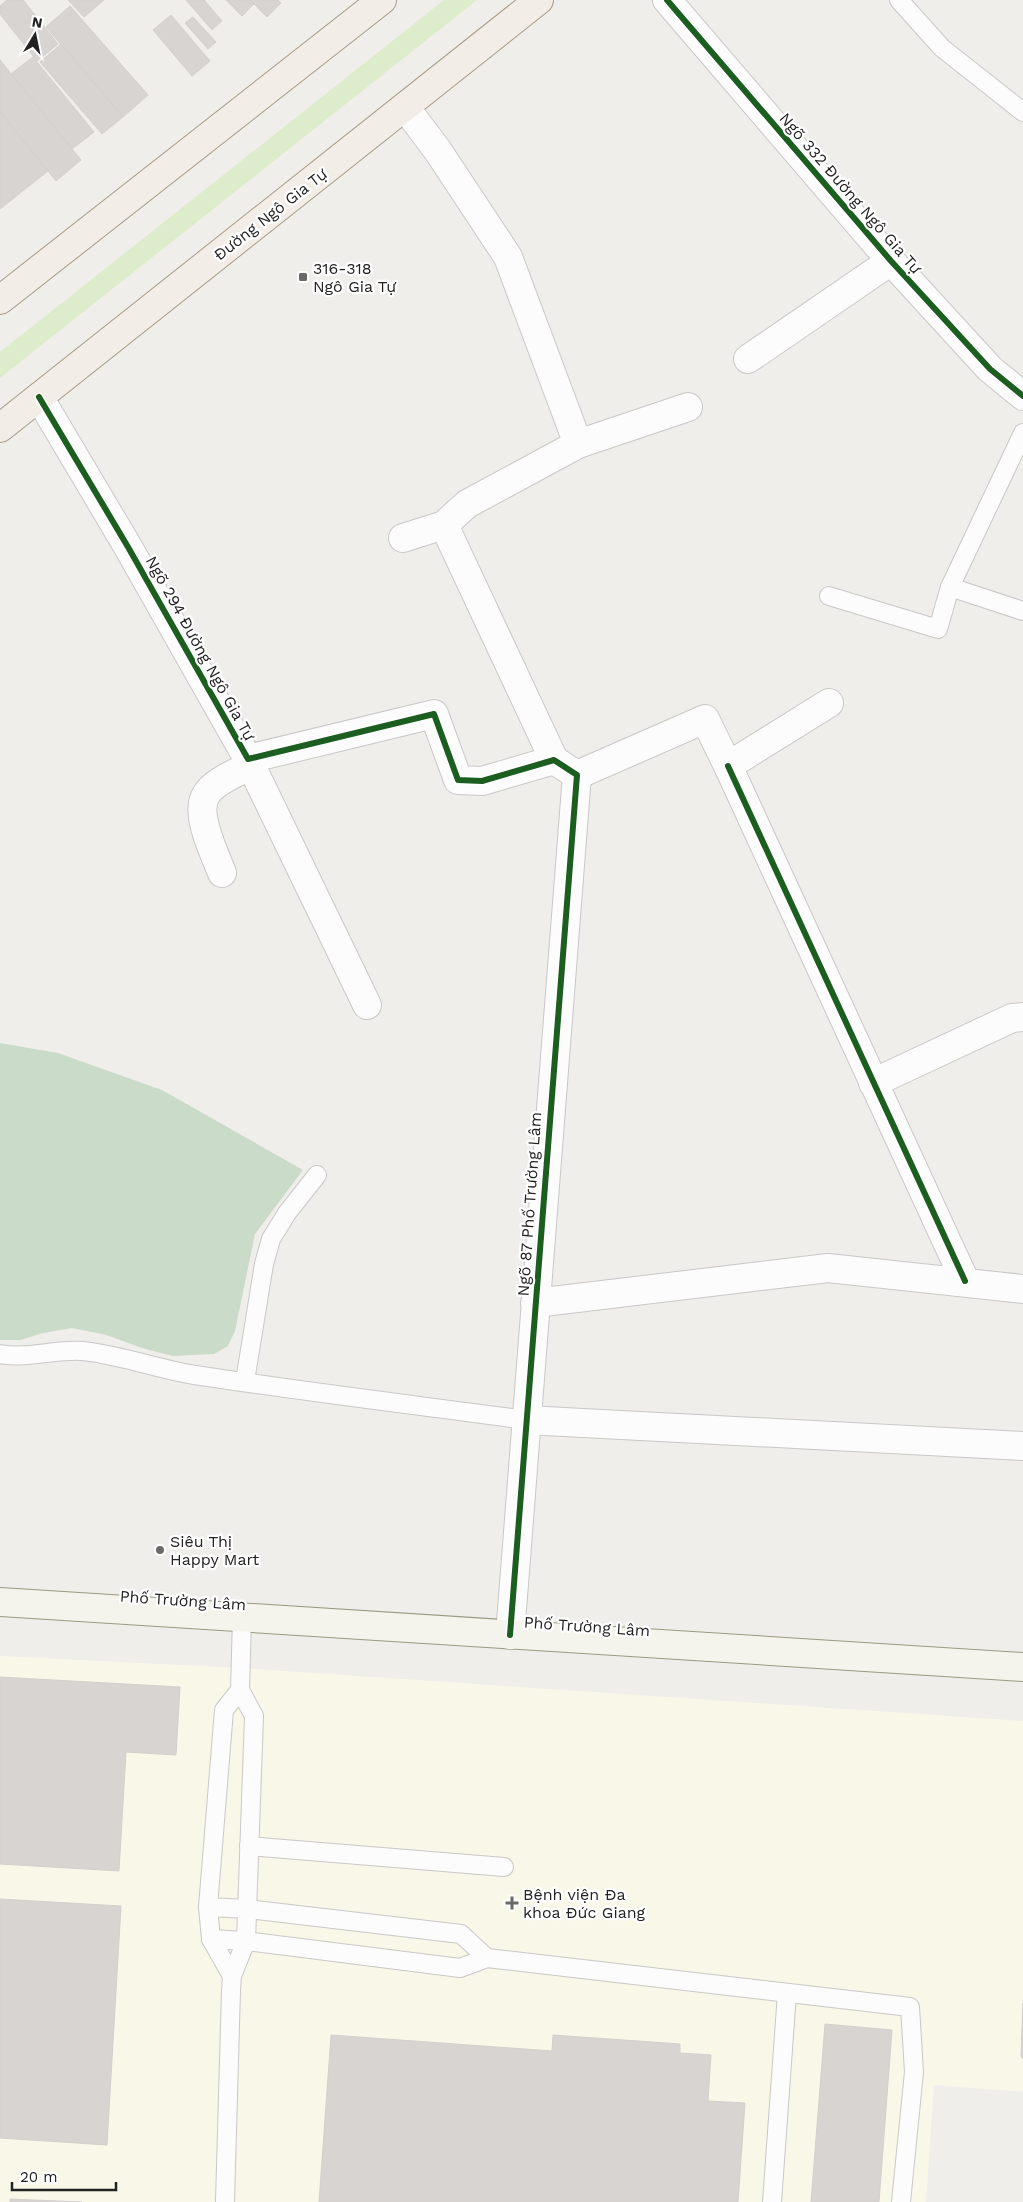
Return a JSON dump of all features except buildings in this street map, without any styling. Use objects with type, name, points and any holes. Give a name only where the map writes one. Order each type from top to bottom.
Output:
[{"type":"main road","points":[[0,300],[382,0]]},
{"type":"main road","name":"Đường Ngô Gia Tự","points":[[0,428],[406,107],[538,0]]},
{"type":"main road","name":"Phố Trường Lâm","points":[[0,1602],[1023,1667]]},
{"type":"street","name":"Ngõ 332 Đường Ngô Gia Tự","points":[[666,0],[891,261],[990,369],[1023,396]]},
{"type":"street","points":[[406,107],[438,151],[508,257],[578,444]]},
{"type":"street","points":[[748,359],[891,261]]},
{"type":"street","name":"Ngõ 294 Đường Ngô Gia Tự","points":[[39,397],[128,547],[249,762],[434,714],[458,780],[482,781],[554,760]]},
{"type":"street","points":[[403,538],[444,525],[467,504],[578,444],[688,407]]},
{"type":"street","points":[[444,525],[554,760],[577,775],[705,719],[965,1281]]},
{"type":"street","points":[[728,766],[829,703]]},
{"type":"street","points":[[222,873],[205,830],[203,805],[206,795],[215,786],[249,762],[367,1005]]},
{"type":"street","name":"Ngõ 87 Phố Trường Lâm","points":[[510,1635],[577,775]]},
{"type":"street","points":[[873,1083],[1012,1018],[1023,1018]]},
{"type":"street","points":[[535,1303],[828,1268],[1023,1288]]},
{"type":"street","points":[[526,1420],[1023,1446]]},
{"type":"lane","points":[[900,0],[942,48],[1023,112]]},
{"type":"lane","points":[[829,596],[938,629],[950,587],[1023,433]]},
{"type":"lane","points":[[950,587],[1023,611]]},
{"type":"lane","points":[[244,1381],[264,1264],[271,1239],[287,1213],[317,1175]]},
{"type":"lane","points":[[0,1354],[26,1356],[82,1351],[118,1356],[194,1374],[526,1420]]},
{"type":"lane","points":[[225,2202],[232,1976],[246,1941],[254,1716],[240,1690],[242,1618]]},
{"type":"lane","points":[[232,1976],[211,1939],[208,1907],[224,1710],[240,1690]]},
{"type":"lane","points":[[249,1846],[504,1867]]},
{"type":"lane","points":[[208,1907],[248,1909],[461,1934],[487,1958]]},
{"type":"lane","points":[[211,1939],[246,1941],[460,1968],[487,1958],[910,2007],[914,2072],[901,2202]]},
{"type":"lane","points":[[772,2202],[787,1993]]},
{"type":"shaded area","name":"Bệnh viện Đa khoa Đức Giang","points":[[0,1656],[240,1668],[1023,1721],[1023,2092],[934,2085],[926,2202],[0,2202]]},
{"type":"green space","points":[[444,0],[477,0],[0,378],[0,352]]},
{"type":"green space","points":[[0,1043],[58,1053],[162,1090],[303,1170],[255,1234],[235,1331],[228,1346],[214,1354],[173,1356],[145,1349],[106,1335],[72,1328],[43,1333],[21,1340],[0,1340]]},
{"type":"cycle path","points":[[667,0],[891,261],[990,369],[1023,396]]},
{"type":"cycle path","points":[[39,397],[128,547],[248,759],[434,714],[458,780],[482,781],[554,760],[577,775],[510,1635]]},
{"type":"cycle path","points":[[728,766],[965,1281]]},
{"type":"place","name":"316-318 Ngô Gia Tự","points":[[303,277]]},
{"type":"place","name":"Siêu Thị Happy Mart","points":[[160,1550]]},
{"type":"place","name":"Bệnh viện Đa khoa Đức Giang","points":[[512,1903]]}]
